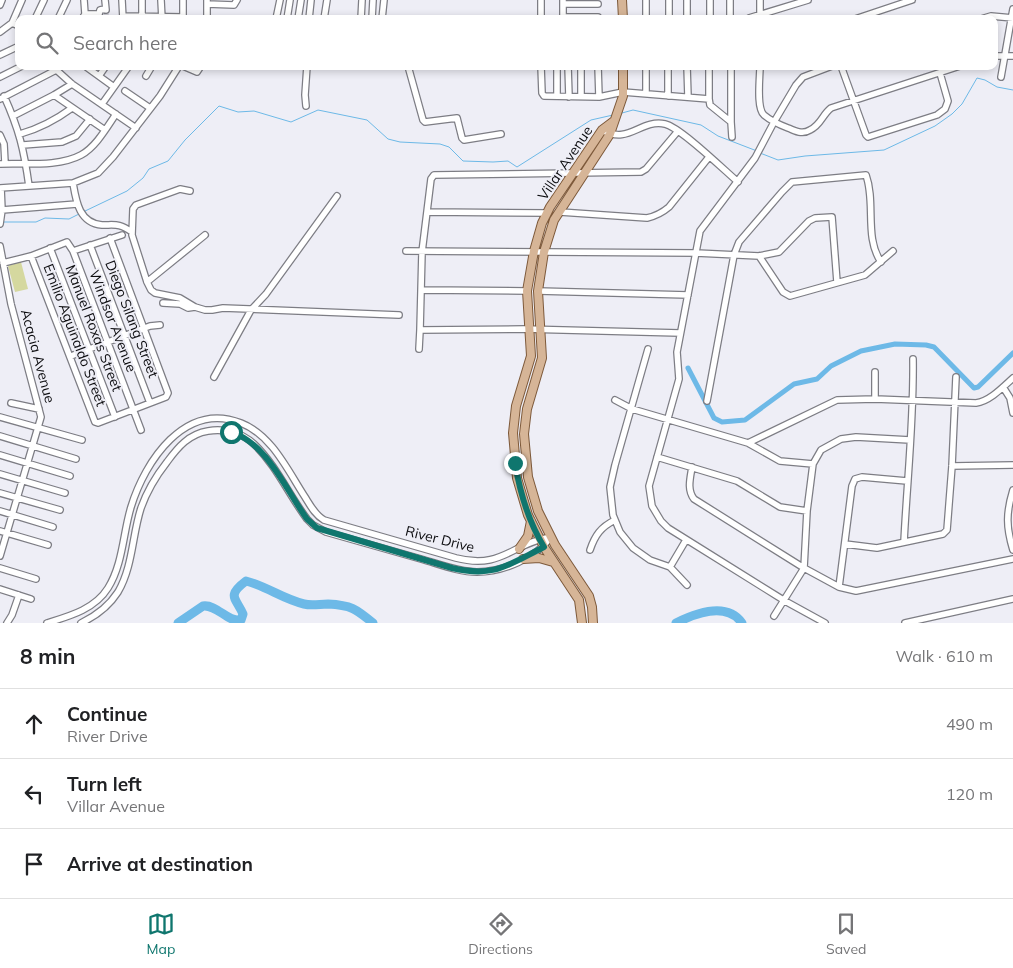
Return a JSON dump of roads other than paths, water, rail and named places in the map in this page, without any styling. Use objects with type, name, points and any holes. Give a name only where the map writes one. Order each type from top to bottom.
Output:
[{"type":"main road","points":[[622,0],[622,15]]},
{"type":"main road","points":[[614,121],[623,94],[623,70]]},
{"type":"main road","name":"Villar Avenue","points":[[582,623],[579,600],[539,539],[531,521],[521,493],[513,433],[516,406],[531,356],[527,291],[534,251],[546,213],[602,130],[614,121]]},
{"type":"main road","name":"Villar Avenue","points":[[593,623],[589,596],[551,537],[538,511],[531,490],[524,449],[524,434],[527,409],[542,358],[538,291],[544,252],[551,226],[610,134],[614,121]]},
{"type":"main road","points":[[519,549],[528,536],[531,521]]},
{"type":"main road","points":[[523,559],[536,558],[554,562]]},
{"type":"street","points":[[0,5],[2,0]]},
{"type":"street","points":[[15,15],[22,0]]},
{"type":"street","points":[[37,15],[44,0]]},
{"type":"street","points":[[60,15],[67,0]]},
{"type":"street","points":[[83,15],[84,0]]},
{"type":"street","points":[[90,15],[98,14],[100,10],[106,10],[105,0]]},
{"type":"street","points":[[122,0],[123,15]]},
{"type":"street","points":[[142,0],[142,15]]},
{"type":"street","points":[[161,0],[162,15]]},
{"type":"street","points":[[183,0],[183,15]]},
{"type":"street","points":[[207,15],[207,2],[234,4],[237,0]]},
{"type":"street","points":[[277,15],[280,0]]},
{"type":"street","points":[[288,15],[290,0]]},
{"type":"street","points":[[299,15],[301,0]]},
{"type":"street","points":[[309,15],[311,0]]},
{"type":"street","points":[[325,15],[327,0]]},
{"type":"street","points":[[361,15],[362,0]]},
{"type":"street","points":[[372,15],[373,0]]},
{"type":"street","points":[[382,15],[384,0]]},
{"type":"street","points":[[541,0],[541,15]]},
{"type":"street","points":[[646,0],[646,15]]},
{"type":"street","points":[[668,15],[669,0]]},
{"type":"street","points":[[687,0],[687,15]]},
{"type":"street","points":[[710,0],[710,15]]},
{"type":"street","points":[[730,0],[730,15]]},
{"type":"street","points":[[760,0],[760,15]]},
{"type":"street","points":[[762,15],[793,2],[808,0]]},
{"type":"street","points":[[867,15],[912,0]]},
{"type":"street","points":[[563,15],[563,2],[598,2],[598,15]]},
{"type":"street","points":[[1001,77],[1013,9]]},
{"type":"street","points":[[0,32],[12,23],[15,16]]},
{"type":"street","points":[[998,17],[1012,18]]},
{"type":"street","points":[[0,55],[15,48]]},
{"type":"street","points":[[998,56],[1013,56]]},
{"type":"street","points":[[0,77],[15,70]]},
{"type":"street","points":[[29,186],[20,134],[13,116],[2,98],[51,70]]},
{"type":"street","points":[[56,70],[72,84],[136,128]]},
{"type":"street","points":[[91,70],[114,87]]},
{"type":"street","points":[[99,76],[103,70]]},
{"type":"street","points":[[102,104],[126,70]]},
{"type":"street","points":[[146,76],[150,70]]},
{"type":"street","points":[[0,222],[2,210],[1,188],[73,183],[92,176],[106,166],[136,128],[177,70]]},
{"type":"street","points":[[306,106],[307,70]]},
{"type":"street","points":[[409,70],[424,121],[457,118],[464,140],[501,134]]},
{"type":"street","points":[[541,70],[542,95],[599,97],[646,94],[709,99]]},
{"type":"street","points":[[557,70],[557,96]]},
{"type":"street","points":[[568,70],[569,97]]},
{"type":"street","points":[[581,70],[581,96]]},
{"type":"street","points":[[598,70],[599,97]]},
{"type":"street","points":[[646,70],[646,94]]},
{"type":"street","points":[[668,70],[668,96]]},
{"type":"street","points":[[687,70],[688,97]]},
{"type":"street","points":[[709,70],[710,104],[731,122]]},
{"type":"street","points":[[731,70],[732,137]]},
{"type":"street","points":[[760,70],[759,106],[763,115],[774,122],[805,133],[817,127],[824,113],[831,108],[949,70]]},
{"type":"street","points":[[821,70],[803,77],[796,85],[755,158],[702,226],[676,359],[679,378],[649,486],[652,506],[661,521],[686,540],[825,623]]},
{"type":"street","points":[[842,70],[866,135],[872,136],[937,115],[945,108],[948,101],[940,73]]},
{"type":"street","points":[[13,116],[72,84]]},
{"type":"street","points":[[125,91],[150,108]]},
{"type":"street","points":[[54,95],[105,130]]},
{"type":"street","points":[[20,134],[28,132],[72,108]]},
{"type":"street","points":[[0,135],[4,144],[2,164],[61,162],[82,155],[105,130],[116,114]]},
{"type":"street","points":[[23,145],[62,142],[76,136],[90,119]]},
{"type":"street","points":[[602,130],[616,136],[654,124],[666,124],[678,131],[738,182]]},
{"type":"street","points":[[419,349],[422,252],[431,179],[434,175],[644,171],[678,131]]},
{"type":"street","points":[[560,212],[654,217],[669,207],[709,156]]},
{"type":"street","points":[[706,401],[734,255],[739,242],[792,182],[867,176],[873,243],[876,254],[881,262]]},
{"type":"street","points":[[73,183],[77,204],[86,218],[101,225],[121,225],[132,232]]},
{"type":"street","points":[[190,191],[180,189],[136,205],[133,209],[132,232],[151,290],[155,293],[180,298],[195,307]]},
{"type":"street","points":[[214,377],[251,310],[266,294],[337,196]]},
{"type":"street","points":[[2,210],[77,204]]},
{"type":"street","points":[[427,212],[546,213]]},
{"type":"street","points":[[406,251],[696,253],[759,256],[779,252],[808,220],[832,217],[837,282]]},
{"type":"street","points":[[73,252],[122,235]]},
{"type":"street","points":[[147,282],[205,235]]},
{"type":"street","points":[[110,238],[168,393],[166,397],[115,417]]},
{"type":"street","name":"Windsor Avenue","points":[[50,248],[67,242],[73,252],[140,430]]},
{"type":"street","name":"Diego Silang Street","points":[[90,245],[150,403]]},
{"type":"street","name":"Acacia Avenue","points":[[0,246],[11,304],[41,418],[0,556]]},
{"type":"street","points":[[3,263],[32,256],[50,248]]},
{"type":"street","name":"Manuel Roxas Street","points":[[50,248],[115,417]]},
{"type":"street","points":[[759,256],[786,295],[794,295],[865,275],[894,251]]},
{"type":"street","name":"Emilio Aguinaldo Street","points":[[32,256],[95,422],[98,423],[115,417]]},
{"type":"street","points":[[421,290],[527,291]]},
{"type":"street","points":[[538,291],[688,295]]},
{"type":"street","points":[[163,303],[212,310],[223,308],[399,315]]},
{"type":"street","points":[[71,356],[150,326],[160,325]]},
{"type":"street","points":[[420,330],[680,333]]},
{"type":"street","points":[[648,349],[610,487],[615,520],[620,532],[633,548],[650,560],[670,567],[687,585]]},
{"type":"street","points":[[904,542],[914,401],[913,359]]},
{"type":"street","points":[[875,372],[875,399]]},
{"type":"street","points":[[844,544],[877,548],[943,534],[947,530],[956,377]]},
{"type":"street","points":[[748,443],[837,400],[875,399],[980,402],[1004,387],[1013,378]]},
{"type":"street","points":[[1004,387],[1010,398],[1013,413]]},
{"type":"street","points":[[615,400],[632,409],[748,443],[780,461],[813,464]]},
{"type":"street","points":[[11,402],[39,409]]},
{"type":"street","points":[[0,417],[82,440]]},
{"type":"street","name":"River Drive","points":[[47,623],[81,611],[104,594],[112,580],[118,563],[134,497],[150,467],[163,448],[180,431],[206,420],[235,421],[260,434],[314,511],[324,520],[468,561],[492,560],[539,539],[551,537]]},
{"type":"street","name":"River Drive","points":[[81,623],[104,608],[122,584],[142,507],[163,466],[184,442],[198,434],[212,430],[237,434],[255,445],[269,462],[307,519],[321,530],[471,572],[502,569],[544,547],[551,537]]},
{"type":"street","points":[[0,436],[76,458]]},
{"type":"street","points":[[774,616],[804,568],[807,511],[813,464],[821,450],[841,439],[856,436],[910,440]]},
{"type":"street","points":[[0,455],[70,476]]},
{"type":"street","points":[[657,457],[737,482],[780,507],[807,511]]},
{"type":"street","points":[[952,466],[1013,465]]},
{"type":"street","points":[[692,468],[689,486],[690,494],[694,499],[804,568],[847,590],[856,591],[1013,559]]},
{"type":"street","points":[[0,474],[65,493]]},
{"type":"street","points":[[839,587],[852,486],[855,479],[862,477],[907,481]]},
{"type":"street","points":[[1013,490],[1007,512],[1010,521],[1013,550]]},
{"type":"street","points":[[0,493],[60,510]]},
{"type":"street","points":[[0,511],[54,527]]},
{"type":"street","points":[[590,550],[594,538],[602,526],[615,520]]},
{"type":"street","points":[[0,531],[48,545]]},
{"type":"street","points":[[670,567],[686,540]]},
{"type":"street","points":[[0,568],[36,579]]},
{"type":"street","points":[[0,589],[31,598]]},
{"type":"street","points":[[7,623],[19,595]]},
{"type":"street","points":[[905,623],[1013,599]]},
{"type":"waterway","points":[[760,153],[778,160],[884,150],[935,126],[952,114],[962,104],[977,78],[997,87],[1013,90]]},
{"type":"waterway","points":[[83,212],[127,191],[143,178],[149,169],[168,161],[185,140],[219,106],[238,112],[254,111],[291,122],[318,110],[367,120],[388,139],[400,142],[440,144],[449,147],[463,161],[508,161],[517,167],[591,120],[613,115]]},
{"type":"waterway","points":[[622,113],[633,110],[701,125],[718,136],[757,151]]},
{"type":"waterway","points":[[3,222],[36,222],[45,218],[69,219],[79,214]]},
{"type":"waterway","points":[[688,368],[714,418],[722,422],[745,420],[794,384],[817,379],[831,366],[861,351],[895,344],[934,347],[974,388],[978,387],[1013,353]]},
{"type":"waterway","points":[[178,623],[203,606],[213,608],[232,619],[241,620],[243,614],[234,594],[246,581],[304,604],[342,605],[357,611],[373,623]]},
{"type":"waterway","points":[[676,623],[711,611],[728,613],[742,623]]},
{"type":"tunnel","points":[[106,10],[106,15]]}]
